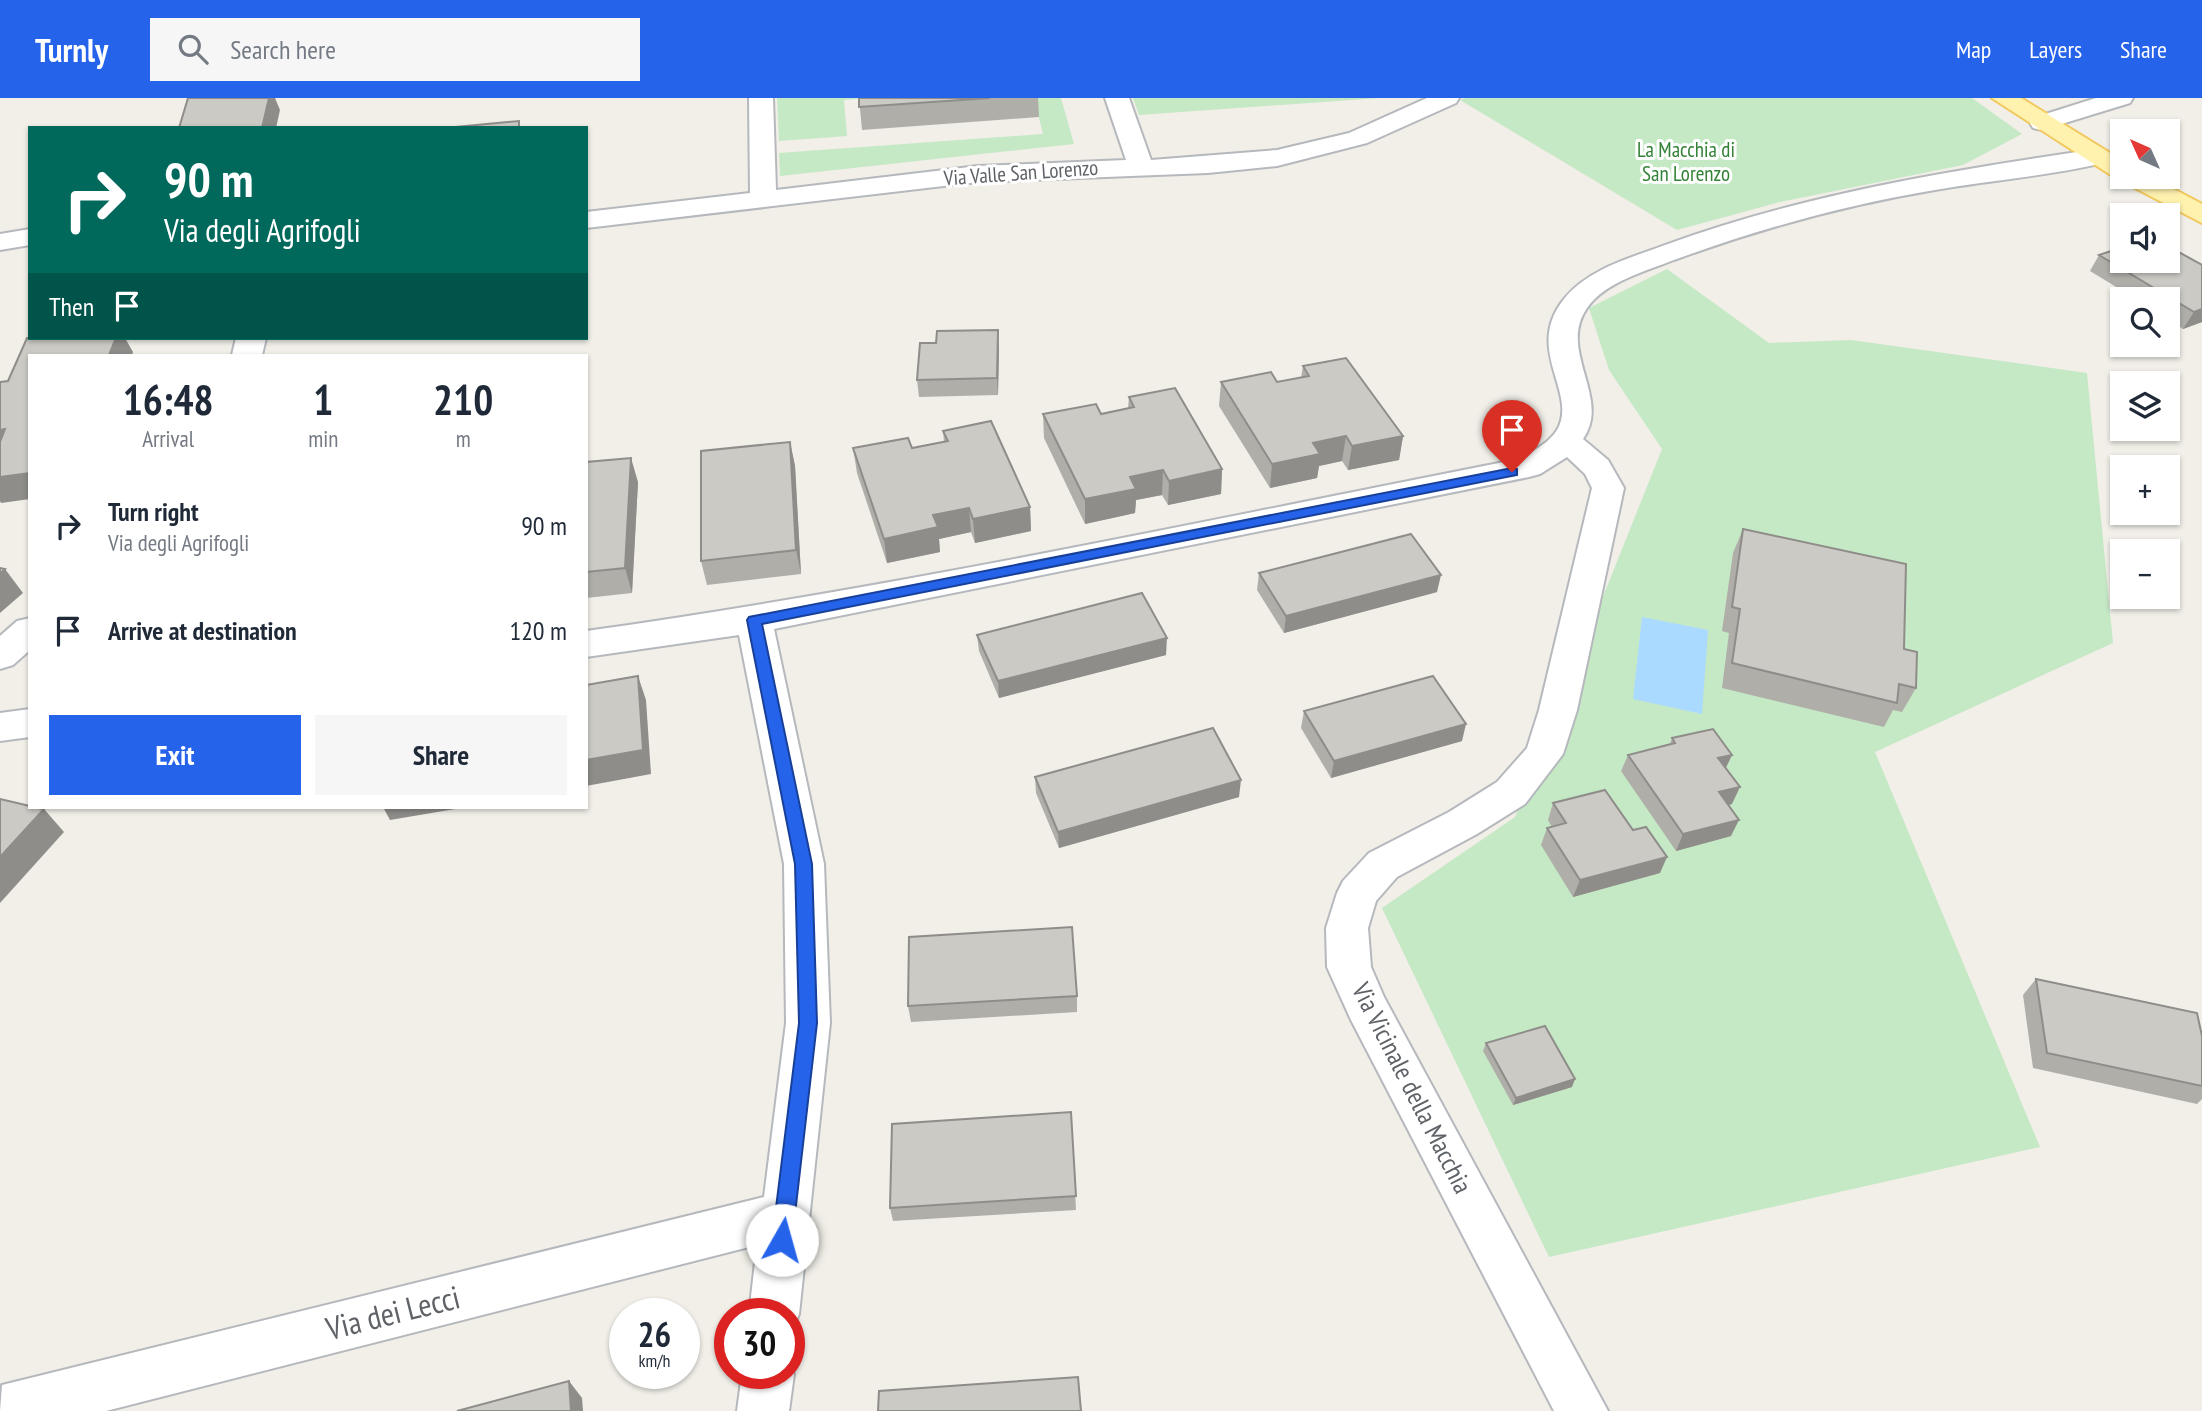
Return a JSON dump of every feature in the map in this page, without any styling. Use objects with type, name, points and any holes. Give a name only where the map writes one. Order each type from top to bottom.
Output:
[{"type":"main road","points":[[2004,98],[2110,164]]},
{"type":"main road","points":[[2154,189],[2202,215]]},
{"type":"street","points":[[761,98],[763,199]]},
{"type":"street","points":[[1117,98],[1140,166]]},
{"type":"street","name":"Via Valle San Lorenzo","points":[[588,220],[991,173],[1244,163],[1289,156],[1358,138],[1420,104],[1447,98]]},
{"type":"street","points":[[1969,175],[2052,129],[2121,98]]},
{"type":"street","points":[[588,644],[754,620],[1512,472],[1542,461],[1567,443],[1575,423],[1577,398],[1563,361],[1562,333],[1574,304],[1601,281],[1743,225],[1817,205],[1969,175],[2098,157]]},
{"type":"street","points":[[0,242],[28,237]]},
{"type":"street","name":"Via Vicinale della Macchia","points":[[1567,443],[1587,455],[1601,471],[1608,488],[1558,710],[1544,754],[1511,793],[1463,823],[1383,865],[1358,893],[1346,928],[1349,967],[1367,1007],[1582,1411]]},
{"type":"street","points":[[754,620],[804,864],[808,1023],[776,1298]]},
{"type":"street","points":[[0,656],[28,632]]},
{"type":"street","points":[[0,727],[28,723]]},
{"type":"street","name":"Via dei Lecci","points":[[2,1411],[785,1215]]},
{"type":"street","points":[[764,1411],[766,1389]]},
{"type":"green space","points":[[777,98],[868,98],[844,100],[847,136],[779,141]]},
{"type":"green space","points":[[1034,98],[1061,98],[1074,144],[780,176],[779,153],[1043,134]]},
{"type":"green space","points":[[1133,98],[1380,98],[1139,115]]},
{"type":"green space","name":"La Macchia di San Lorenzo","points":[[1972,98],[2022,134],[1963,165],[1780,202],[1677,230],[1460,100]]},
{"type":"green space","points":[[1667,269],[1769,343],[1851,340],[2087,373],[2113,643],[1875,752],[2040,1147],[1549,1257],[1382,908],[1515,817],[1662,449],[1609,370],[1589,308]]},
{"type":"water","points":[[1642,617],[1708,630],[1702,714],[1633,699]]},
{"type":"building","points":[[188,98],[269,98],[262,126],[180,126]]},
{"type":"building","points":[[859,98],[990,98],[859,107]]},
{"type":"building","points":[[519,121],[519,126],[466,126]]},
{"type":"building","points":[[2110,251],[2110,262],[2099,255]]},
{"type":"building","points":[[2180,253],[2202,265],[2202,309],[2194,312],[2180,304],[2180,287],[2152,287],[2129,273],[2180,273]]},
{"type":"building","points":[[998,330],[997,378],[917,380],[920,343],[936,343],[937,331]]},
{"type":"building","points":[[27,338],[115,340],[109,354],[28,354],[28,473],[0,477],[0,442],[5,429],[0,430],[0,382],[8,381]]},
{"type":"building","points":[[1346,358],[1403,436],[1352,446],[1346,436],[1313,443],[1320,454],[1272,464],[1221,382],[1271,372],[1277,382],[1309,376],[1303,366]]},
{"type":"building","points":[[1175,388],[1222,469],[1169,481],[1163,470],[1130,477],[1136,489],[1085,499],[1043,414],[1096,404],[1101,414],[1134,407],[1129,397]]},
{"type":"building","points":[[991,421],[1030,507],[973,519],[969,508],[933,515],[938,527],[884,539],[853,448],[908,438],[912,448],[948,441],[943,431]]},
{"type":"building","points":[[790,442],[796,550],[701,561],[701,451]]},
{"type":"building","points":[[631,458],[625,568],[588,572],[588,462]]},
{"type":"building","points":[[1743,529],[1906,564],[1904,649],[1917,652],[1916,688],[1899,684],[1897,703],[1732,663],[1740,609],[1732,607]]},
{"type":"building","points":[[1411,534],[1441,575],[1286,616],[1259,573]]},
{"type":"building","points":[[1142,593],[1167,638],[998,681],[977,635]]},
{"type":"building","points":[[638,676],[643,750],[588,760],[588,685]]},
{"type":"building","points":[[1433,676],[1466,724],[1334,761],[1304,711]]},
{"type":"building","points":[[1213,728],[1241,780],[1058,832],[1035,777]]},
{"type":"building","points":[[1713,729],[1732,755],[1718,758],[1740,787],[1719,792],[1739,820],[1683,834],[1628,755],[1675,743],[1672,738]]},
{"type":"building","points":[[1605,790],[1633,830],[1646,827],[1667,857],[1580,880],[1547,828],[1566,823],[1553,803]]},
{"type":"building","points":[[0,799],[28,806],[28,809],[44,809],[0,857]]},
{"type":"building","points":[[1072,927],[1077,996],[908,1006],[909,937]]},
{"type":"building","points":[[2036,979],[2197,1013],[2202,1036],[2202,1086],[2047,1053]]},
{"type":"building","points":[[1545,1026],[1575,1079],[1516,1098],[1486,1043]]},
{"type":"building","points":[[1071,1112],[1076,1196],[890,1208],[892,1124]]},
{"type":"building","points":[[1078,1377],[1081,1411],[878,1411],[879,1391]]},
{"type":"building","points":[[569,1381],[571,1411],[457,1411]]},
{"type":"route","points":[[782,1240],[808,1023],[804,864],[754,620],[1512,472]]}]
